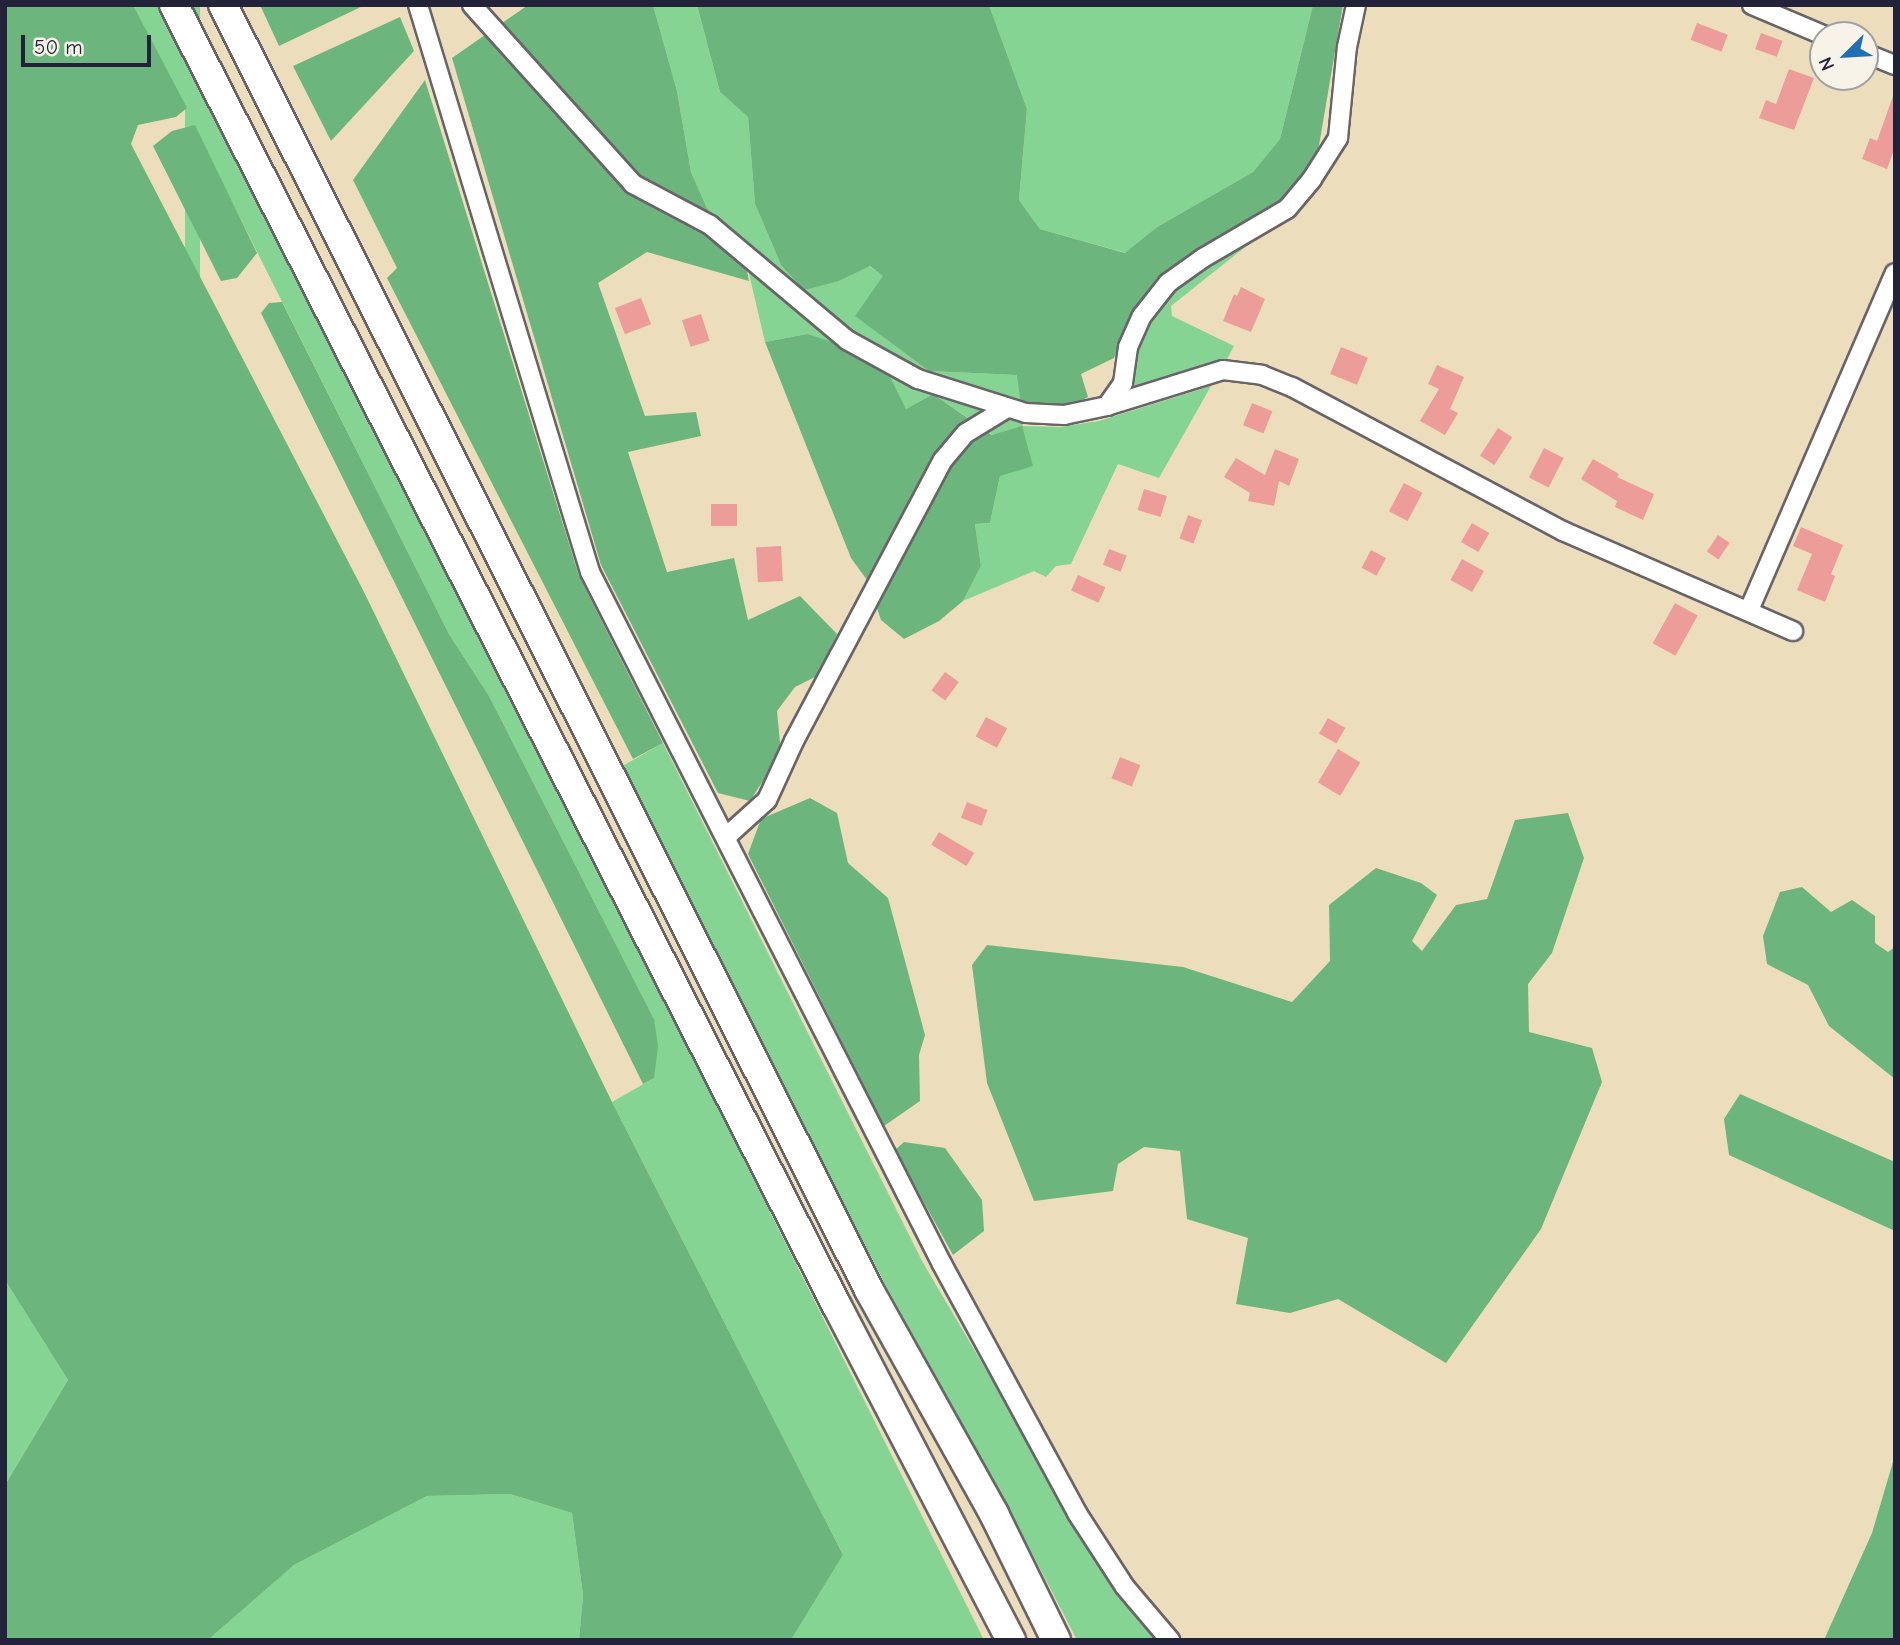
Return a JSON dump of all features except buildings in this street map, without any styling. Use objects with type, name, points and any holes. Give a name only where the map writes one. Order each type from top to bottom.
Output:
[{"type":"main road","points":[[174,5],[1011,1640]]},
{"type":"main road","points":[[223,5],[869,1290],[994,1514],[1056,1640]]},
{"type":"street","points":[[418,5],[590,572],[942,1264],[1077,1513],[1125,1587],[1170,1640]]},
{"type":"street","points":[[472,5],[633,184],[710,225],[847,340],[918,379],[1026,413],[1064,415],[1107,406],[1223,370],[1262,375],[1292,387],[1563,531],[1793,631]]},
{"type":"street","points":[[1107,406],[1123,383],[1128,346],[1142,316],[1168,283],[1203,258],[1287,209],[1312,179],[1338,138],[1347,47],[1356,5]]},
{"type":"street","points":[[1752,5],[1809,29]]},
{"type":"street","points":[[1749,610],[1895,273]]},
{"type":"street","points":[[726,837],[767,800],[794,741],[943,460],[966,433],[1007,408]]},
{"type":"green space","points":[[5,5],[133,5],[187,108],[176,117],[138,125],[131,144],[364,592],[612,1102],[843,1555],[791,1640],[579,1640],[583,1595],[572,1513],[510,1494],[427,1496],[294,1565],[208,1640],[5,1640],[5,1485],[68,1380],[5,1280]]},
{"type":"green space","points":[[133,5],[162,5],[395,462],[984,1640],[791,1640],[843,1555],[612,1102],[654,1078],[654,1019],[489,696],[449,634]]},
{"type":"green space","points":[[185,5],[200,5],[200,1640],[185,1640]]},
{"type":"green space","points":[[260,5],[365,5],[279,46]]},
{"type":"green space","points":[[528,5],[653,5],[677,91],[691,172],[707,208],[742,244],[749,281],[647,252],[598,283],[645,416],[696,412],[701,436],[628,452],[667,572],[734,558],[748,620],[800,596],[837,634],[819,675],[795,687],[777,711],[781,753],[750,801],[718,793],[601,565],[452,58]]},
{"type":"green space","points":[[653,5],[697,5],[720,92],[748,117],[755,204],[781,265],[839,281],[869,266],[884,276],[856,316],[929,371],[1018,375],[1023,426],[1060,427],[1099,421],[1211,386],[1159,478],[1118,464],[1071,564],[1056,566],[1046,577],[1034,571],[963,601],[981,566],[975,524],[990,523],[1000,476],[993,435],[933,394],[906,409],[807,334],[765,342],[742,244],[707,208],[691,172],[677,91]]},
{"type":"green space","points":[[697,5],[989,5],[1027,109],[1019,200],[1040,229],[1125,253],[1157,227],[1253,172],[1280,139],[1313,5],[1343,5],[1316,163],[1285,204],[1164,279],[1132,314],[1114,358],[1081,374],[1088,397],[1065,409],[1021,406],[1017,375],[929,371],[855,316],[883,276],[870,266],[839,281],[804,290],[781,265],[755,204],[748,117],[720,92]]},
{"type":"green space","points":[[989,5],[1313,5],[1280,139],[1253,172],[1157,227],[1126,253],[1040,229],[1019,200],[1027,109]]},
{"type":"green space","points":[[400,17],[414,51],[331,141],[293,66]]},
{"type":"green space","points":[[425,80],[579,576],[663,743],[633,759],[387,278],[397,268],[353,180]]},
{"type":"green space","points":[[195,125],[257,253],[237,278],[221,281],[153,146],[172,131]]},
{"type":"green space","points":[[1283,217],[1171,306],[1172,316],[1234,346],[1224,365],[1135,393],[1129,383],[1136,342],[1148,317],[1171,286]]},
{"type":"green space","points":[[282,302],[449,634],[489,696],[654,1019],[658,1046],[654,1078],[643,1084],[261,313],[269,303]]},
{"type":"green space","points":[[807,334],[844,346],[888,373],[906,409],[933,394],[992,435],[1022,426],[1033,466],[1000,476],[990,523],[975,524],[981,566],[963,601],[939,621],[904,639],[881,620],[867,580],[851,558],[765,342]]},
{"type":"green space","points":[[663,743],[922,1261],[1072,1516],[1161,1640],[1077,1640],[1007,1505],[884,1282],[619,768]]},
{"type":"green space","points":[[810,798],[837,813],[848,863],[888,898],[925,1035],[919,1055],[920,1101],[884,1126],[748,854],[761,819]]},
{"type":"green space","points":[[1568,813],[1584,858],[1552,953],[1528,984],[1529,1032],[1592,1048],[1602,1082],[1541,1229],[1446,1363],[1338,1299],[1290,1313],[1236,1304],[1248,1238],[1187,1219],[1180,1151],[1144,1147],[1118,1164],[1113,1191],[1034,1201],[987,1083],[972,965],[987,945],[1183,967],[1292,1002],[1330,961],[1329,905],[1376,868],[1421,883],[1437,895],[1412,941],[1422,951],[1456,905],[1487,899],[1515,820]]},
{"type":"green space","points":[[1802,887],[1831,912],[1852,900],[1875,916],[1875,943],[1888,952],[1895,947],[1895,1079],[1829,1026],[1808,985],[1767,964],[1763,936],[1780,892]]},
{"type":"green space","points":[[1740,1094],[1895,1162],[1895,1231],[1729,1155],[1724,1119]]},
{"type":"green space","points":[[904,1142],[945,1148],[982,1200],[984,1231],[953,1255],[895,1150]]},
{"type":"green space","points":[[5,1280],[68,1380],[5,1485]]},
{"type":"green space","points":[[1895,1455],[1895,1640],[1824,1640],[1872,1533]]},
{"type":"green space","points":[[510,1494],[572,1513],[583,1595],[579,1640],[208,1640],[294,1565],[427,1496]]}]
